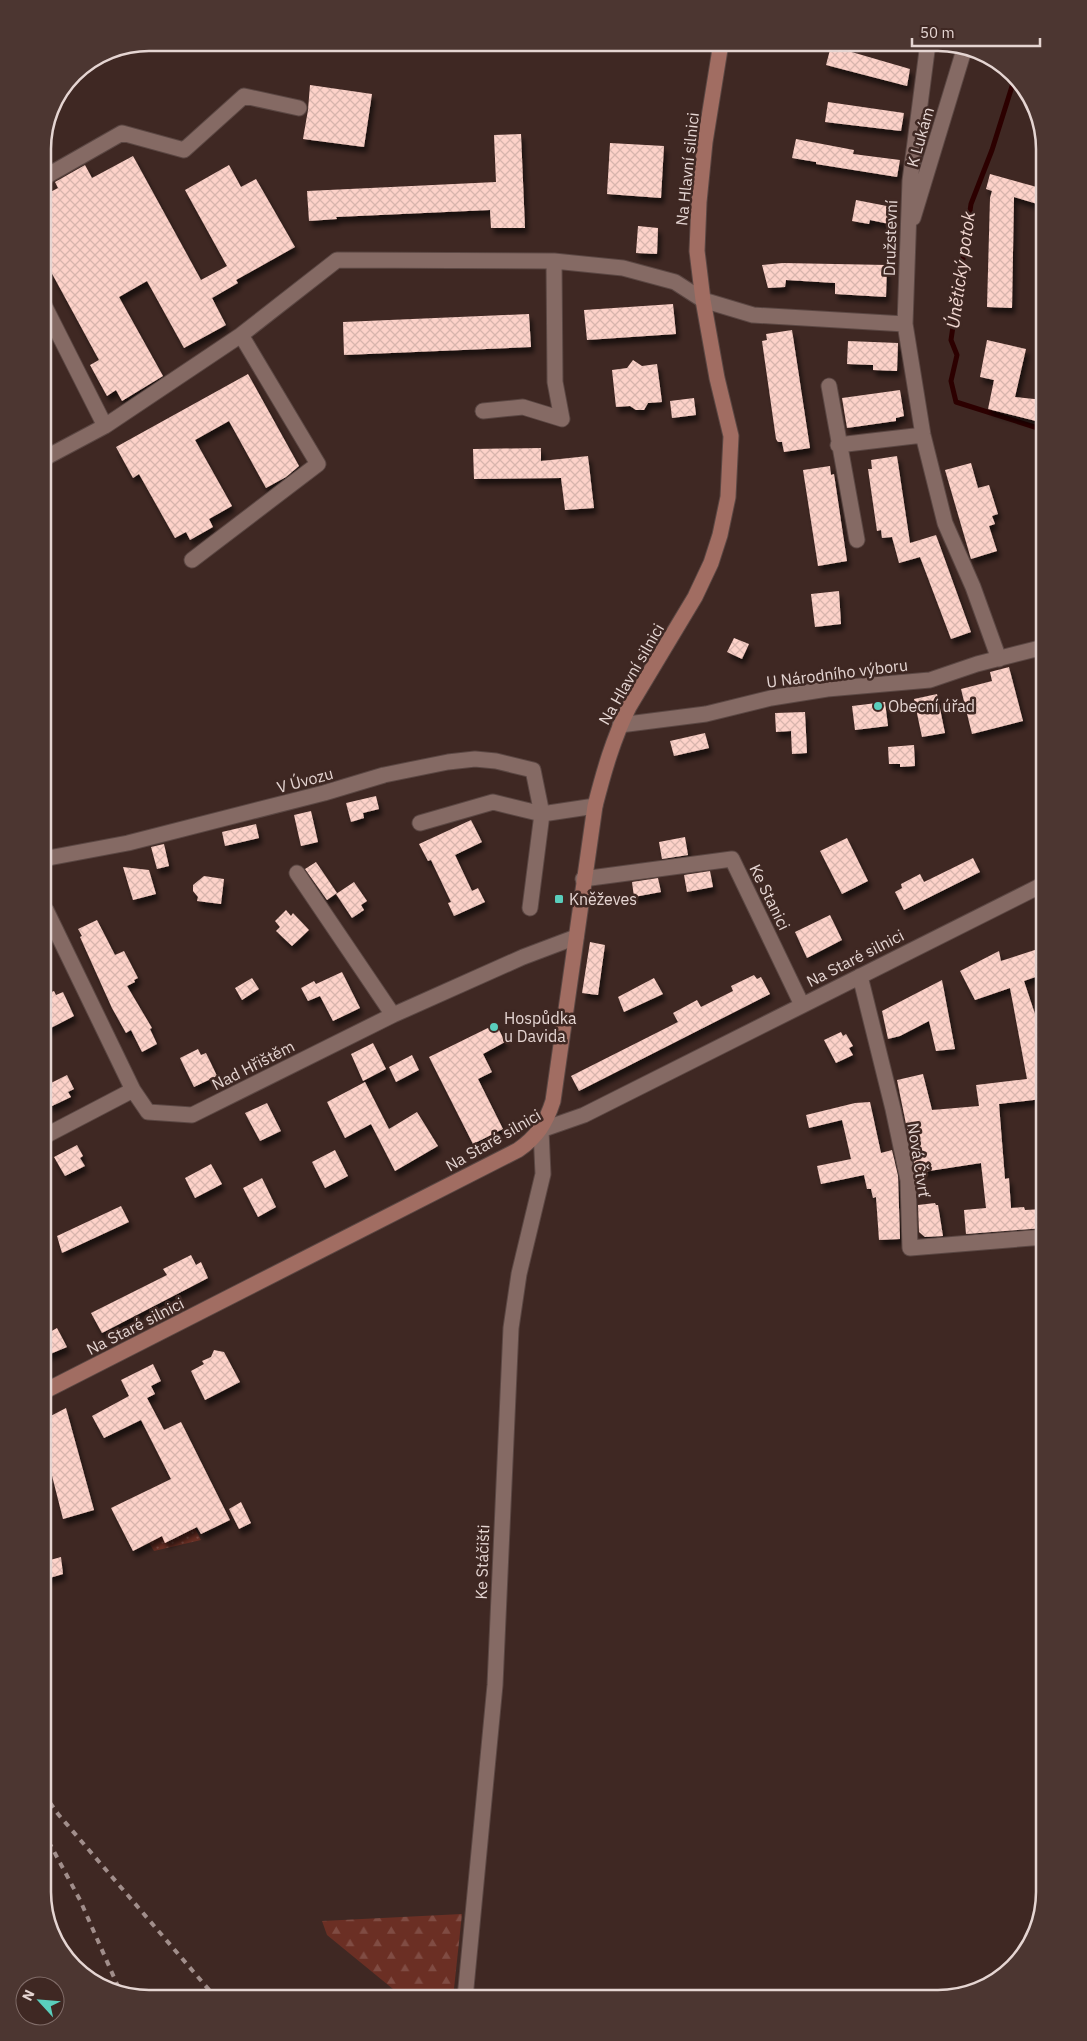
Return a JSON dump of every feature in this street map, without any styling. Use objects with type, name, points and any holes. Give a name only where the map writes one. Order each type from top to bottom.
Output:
[{"type":"street","name":"Na Hlavní silnici","points":[[541,1130],[549,1114],[554,1095],[594,806],[606,762],[620,725],[695,597],[711,563],[720,535],[728,497],[731,436],[717,378],[703,300],[697,251],[699,202],[705,142],[720,51]]},
{"type":"street","name":"Družstevní","points":[[927,51],[910,181],[905,324],[923,435],[945,523],[973,587],[999,659]]},
{"type":"street","name":"K Lukám","points":[[908,234],[963,54]]},
{"type":"street","points":[[51,173],[122,133],[184,150],[244,96],[299,108]]},
{"type":"street","points":[[51,455],[105,426],[241,335],[337,260],[554,262],[623,268],[675,282],[703,300],[753,315],[905,324]]},
{"type":"street","points":[[483,411],[523,407],[562,418],[555,382],[554,262]]},
{"type":"street","points":[[51,319],[105,426]]},
{"type":"street","points":[[192,560],[318,464],[241,335]]},
{"type":"street","points":[[829,386],[838,445],[857,540]]},
{"type":"street","points":[[838,445],[923,435]]},
{"type":"street","name":"U Národního výboru","points":[[620,725],[706,714],[771,698],[827,690],[930,680],[1036,649]]},
{"type":"street","name":"V Úvozu","points":[[51,858],[128,844],[324,793],[384,775],[448,762],[475,759],[496,761],[533,770],[542,814]]},
{"type":"street","points":[[420,823],[493,802],[542,814],[594,806]]},
{"type":"street","points":[[530,908],[542,814]]},
{"type":"street","name":"Ke Stanici","points":[[583,879],[732,859],[802,1005]]},
{"type":"street","points":[[297,873],[393,1015]]},
{"type":"street","name":"Na Staré silnici","points":[[51,1387],[518,1150],[530,1142],[541,1130],[584,1115],[1036,888]]},
{"type":"street","name":"Nad Hřištěm","points":[[51,920],[133,1090],[148,1112],[192,1115],[393,1015],[523,957],[576,937]]},
{"type":"street","name":"Nová Čtvrť","points":[[860,976],[893,1109],[908,1180],[910,1248],[1036,1237]]},
{"type":"street","points":[[51,1133],[133,1090]]},
{"type":"street","name":"Ke Stáčišti","points":[[467,1990],[495,1686],[511,1328],[519,1274],[543,1174],[541,1130]]},
{"type":"green space","points":[[195,1528],[201,1540],[154,1551],[149,1543],[162,1536],[166,1543]]},
{"type":"green space","points":[[462,1914],[454,1990],[394,1990],[327,1935],[322,1921]]},
{"type":"building","points":[[830,51],[848,51],[910,69],[907,86],[826,65]]},
{"type":"building","points":[[310,85],[372,94],[364,147],[303,139]]},
{"type":"building","points":[[828,102],[904,113],[901,131],[825,122]]},
{"type":"building","points":[[521,134],[525,228],[491,228],[490,210],[336,217],[337,219],[309,221],[307,191],[496,182],[494,135]]},
{"type":"building","points":[[796,139],[854,150],[853,154],[900,160],[897,177],[816,164],[816,162],[792,158]]},
{"type":"building","points":[[610,143],[664,146],[661,198],[607,194]]},
{"type":"building","points":[[133,156],[201,280],[227,266],[185,190],[229,165],[241,187],[256,179],[295,247],[236,280],[238,283],[212,298],[226,325],[184,348],[147,281],[119,297],[163,376],[122,401],[116,390],[107,396],[90,365],[99,360],[51,272],[51,192],[58,188],[55,182],[85,165],[92,178]]},
{"type":"building","points":[[990,174],[1036,187],[1036,204],[1014,197],[1012,308],[987,307],[990,198],[992,191],[986,189]]},
{"type":"building","points":[[856,200],[892,207],[889,224],[870,220],[869,224],[852,221]]},
{"type":"building","points":[[638,226],[658,228],[657,254],[636,253]]},
{"type":"building","points":[[783,263],[887,265],[886,297],[835,294],[835,283],[786,280],[785,287],[768,288],[762,265]]},
{"type":"building","points":[[673,304],[676,334],[587,340],[584,310]]},
{"type":"building","points":[[529,314],[531,347],[344,355],[343,322]]},
{"type":"building","points":[[792,330],[810,448],[784,452],[782,442],[778,442],[776,439],[762,341],[767,340],[766,334]]},
{"type":"building","points":[[987,340],[1026,349],[1015,397],[1036,399],[1036,421],[988,409],[994,380],[980,377]]},
{"type":"building","points":[[848,341],[898,343],[897,371],[873,370],[873,365],[847,364]]},
{"type":"building","points":[[633,360],[642,366],[657,364],[662,402],[648,403],[644,410],[636,410],[630,406],[616,407],[612,370],[627,368]]},
{"type":"building","points":[[248,374],[299,466],[286,477],[266,488],[229,421],[195,440],[232,506],[209,519],[213,527],[190,540],[186,532],[175,538],[139,474],[133,478],[116,447]]},
{"type":"building","points":[[900,390],[904,416],[896,418],[896,421],[847,428],[842,398]]},
{"type":"building","points":[[694,398],[696,415],[672,418],[670,401]]},
{"type":"building","points":[[541,448],[541,461],[588,456],[594,508],[565,510],[561,478],[474,479],[473,449]]},
{"type":"building","points":[[897,456],[910,543],[936,535],[971,632],[951,639],[920,557],[899,563],[892,537],[882,538],[881,530],[877,531],[868,469],[872,469],[871,460]]},
{"type":"building","points":[[971,463],[978,488],[989,485],[998,514],[992,516],[995,524],[989,526],[997,551],[971,559],[945,470]]},
{"type":"building","points":[[830,466],[831,475],[834,474],[847,561],[818,566],[803,470]]},
{"type":"building","points":[[839,591],[841,624],[815,627],[811,594]]},
{"type":"building","points":[[734,638],[749,644],[742,659],[727,652]]},
{"type":"building","points":[[1009,667],[1023,721],[972,734],[961,689],[992,681],[990,672]]},
{"type":"building","points":[[937,694],[945,733],[922,737],[914,699]]},
{"type":"building","points":[[885,702],[888,726],[855,730],[852,706]]},
{"type":"building","points":[[805,712],[807,753],[792,754],[791,731],[776,732],[775,713]]},
{"type":"building","points":[[705,733],[709,748],[674,756],[670,741]]},
{"type":"building","points":[[914,745],[915,766],[900,767],[900,764],[889,764],[888,747]]},
{"type":"building","points":[[376,796],[379,809],[363,813],[364,818],[351,822],[346,803]]},
{"type":"building","points":[[311,811],[318,842],[301,846],[294,815]]},
{"type":"building","points":[[471,820],[482,842],[455,855],[472,891],[478,888],[485,902],[454,916],[448,903],[451,902],[431,860],[428,861],[419,844]]},
{"type":"building","points":[[256,824],[259,838],[225,846],[222,832]]},
{"type":"building","points":[[685,837],[688,855],[662,859],[659,842]]},
{"type":"building","points":[[847,838],[868,881],[842,894],[820,851]]},
{"type":"building","points":[[164,844],[169,866],[157,869],[151,847]]},
{"type":"building","points":[[973,858],[980,872],[904,910],[895,892],[902,888],[901,884],[920,874],[924,882]]},
{"type":"building","points":[[316,862],[337,893],[327,900],[305,869]]},
{"type":"building","points":[[123,867],[149,870],[156,894],[133,900]]},
{"type":"building","points":[[710,871],[713,887],[687,892],[684,875]]},
{"type":"building","points":[[204,876],[224,879],[221,904],[197,901],[198,897],[193,891],[193,885]]},
{"type":"building","points":[[658,878],[661,892],[634,897],[632,882]]},
{"type":"building","points":[[354,882],[367,901],[361,905],[364,910],[352,918],[336,894]]},
{"type":"building","points":[[286,910],[291,916],[293,913],[309,930],[292,946],[276,931],[280,927],[275,921]]},
{"type":"building","points":[[830,915],[842,940],[807,958],[795,932]]},
{"type":"building","points":[[97,920],[115,955],[124,951],[138,978],[127,986],[152,1028],[150,1029],[157,1044],[142,1052],[131,1030],[126,1033],[112,1008],[80,937],[82,936],[78,929]]},
{"type":"building","points":[[590,942],[605,945],[598,995],[582,993]]},
{"type":"building","points":[[1036,950],[1036,977],[1024,981],[1036,1017],[1036,1100],[999,1104],[1005,1179],[1009,1178],[1011,1208],[1024,1207],[1025,1210],[1036,1209],[1036,1229],[966,1234],[964,1210],[986,1208],[981,1163],[916,1173],[897,1080],[923,1074],[932,1110],[979,1106],[976,1085],[1027,1079],[1010,988],[975,1000],[960,971],[999,951],[1001,961]]},
{"type":"building","points":[[342,972],[360,1008],[333,1021],[320,996],[308,1001],[301,988],[314,981],[316,984]]},
{"type":"building","points":[[754,975],[757,979],[761,977],[770,994],[579,1091],[571,1076],[678,1022],[673,1013],[697,1000],[701,1007],[733,991],[731,986]]},
{"type":"building","points":[[252,978],[259,989],[242,1000],[235,988]]},
{"type":"building","points":[[654,978],[663,994],[624,1012],[618,997]]},
{"type":"building","points":[[942,980],[955,1049],[936,1051],[929,1021],[900,1036],[888,1039],[882,1011]]},
{"type":"building","points":[[54,991],[56,995],[63,992],[74,1016],[51,1028],[51,992]]},
{"type":"building","points":[[496,1024],[505,1042],[483,1054],[492,1072],[478,1079],[503,1129],[473,1144],[429,1057]]},
{"type":"building","points":[[841,1032],[843,1036],[846,1034],[853,1046],[849,1048],[853,1055],[836,1063],[824,1040]]},
{"type":"building","points":[[373,1043],[386,1069],[363,1081],[351,1054]]},
{"type":"building","points":[[198,1049],[201,1055],[206,1053],[217,1076],[194,1087],[180,1058]]},
{"type":"building","points":[[412,1055],[419,1070],[396,1082],[389,1067]]},
{"type":"building","points":[[67,1075],[74,1089],[68,1092],[71,1097],[51,1107],[51,1083]]},
{"type":"building","points":[[365,1082],[389,1129],[417,1112],[438,1146],[395,1171],[371,1124],[345,1138],[327,1102]]},
{"type":"building","points":[[870,1102],[881,1153],[892,1150],[898,1176],[900,1239],[879,1240],[876,1197],[873,1198],[871,1189],[867,1189],[864,1175],[821,1184],[817,1166],[851,1159],[842,1120],[809,1128],[806,1115],[855,1103]]},
{"type":"building","points":[[267,1103],[281,1131],[260,1141],[245,1113]]},
{"type":"building","points":[[77,1145],[83,1156],[80,1158],[85,1166],[65,1176],[54,1157]]},
{"type":"building","points":[[335,1150],[348,1176],[325,1188],[312,1162]]},
{"type":"building","points":[[211,1164],[222,1184],[195,1198],[185,1178]]},
{"type":"building","points":[[262,1178],[276,1207],[258,1217],[243,1188]]},
{"type":"building","points":[[935,1203],[938,1205],[943,1236],[925,1237],[919,1232],[918,1205]]},
{"type":"building","points":[[121,1206],[129,1222],[62,1253],[57,1236]]},
{"type":"building","points":[[191,1255],[196,1265],[201,1262],[208,1278],[102,1333],[91,1313],[167,1275],[163,1269]]},
{"type":"building","points":[[57,1328],[67,1347],[51,1354],[51,1331]]},
{"type":"building","points":[[214,1350],[224,1352],[240,1382],[205,1400],[191,1371],[204,1364],[202,1361],[211,1357]]},
{"type":"building","points":[[153,1364],[161,1381],[151,1386],[155,1394],[147,1398],[164,1430],[181,1422],[230,1520],[201,1534],[197,1527],[165,1543],[162,1536],[133,1551],[111,1508],[171,1479],[141,1420],[104,1438],[92,1416],[129,1396],[121,1380]]},
{"type":"building","points":[[66,1408],[94,1510],[63,1519],[51,1472],[51,1416]]},
{"type":"building","points":[[241,1502],[251,1523],[239,1529],[229,1509]]},
{"type":"building","points":[[61,1557],[63,1574],[51,1578],[51,1560]]},
{"type":"waterway","name":"Únětický potok","points":[[1012,86],[992,150],[971,204],[951,340],[957,355],[951,381],[956,402],[1036,427]]},
{"type":"railway","points":[[51,1804],[209,1990]]},
{"type":"railway","points":[[51,1846],[80,1900],[117,1985]]},
{"type":"place","name":"Obecní úřad","points":[[878,706]]},
{"type":"place","name":"Kněževes","points":[[559,899]]},
{"type":"place","name":"Hospůdka u Davida","points":[[494,1027]]}]
